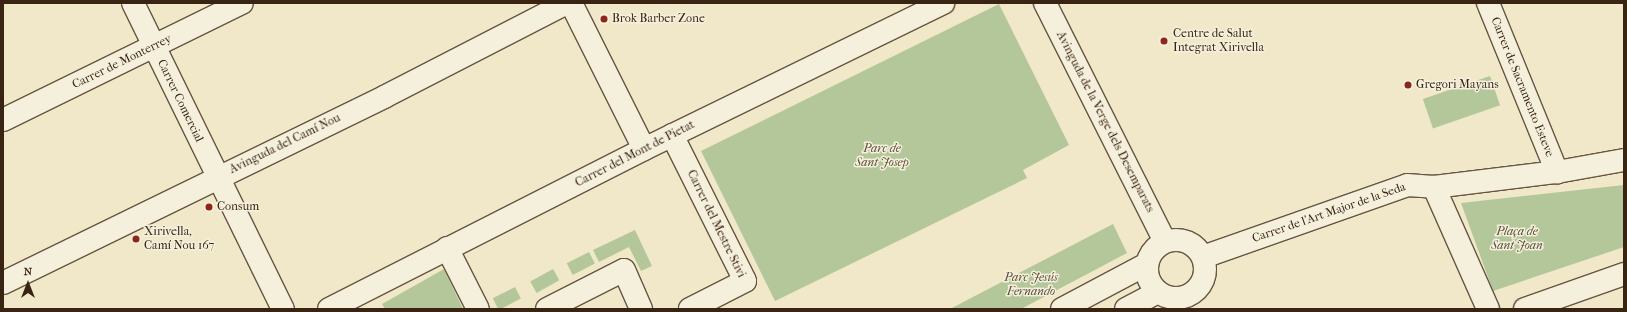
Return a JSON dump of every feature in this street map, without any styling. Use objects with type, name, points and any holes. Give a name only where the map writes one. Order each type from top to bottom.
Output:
[{"type":"street","name":"Carrer Comercial","points":[[133,3],[283,309]]},
{"type":"street","name":"Carrer de Monterrey","points":[[3,120],[242,3]]},
{"type":"street","name":"Avinguda del Camí Nou","points":[[3,283],[384,96],[567,3]]},
{"type":"street","points":[[571,3],[644,149]]},
{"type":"street","name":"Carrer del Mont de Pietat","points":[[329,309],[364,301],[447,248],[672,135],[943,3]]},
{"type":"street","name":"Avinguda de la Verge dels Desemparats","points":[[1046,3],[1165,242]]},
{"type":"street","name":"Carrer de Sacramento Esteve","points":[[1488,3],[1556,172]]},
{"type":"street","name":"Carrer del Mestre Stivi","points":[[672,135],[745,281],[690,309]]},
{"type":"street","name":"Carrer de l'Art Major de la Seda","points":[[1204,257],[1407,185],[1434,187],[1556,172],[1624,160]]},
{"type":"street","points":[[1434,187],[1488,309]]},
{"type":"street","points":[[1183,240],[1191,243],[1204,257],[1206,274],[1194,302],[1174,298],[1158,292],[1149,279],[1147,264],[1152,253],[1165,242],[1183,240]]},
{"type":"street","points":[[447,248],[478,309]]},
{"type":"street","points":[[1062,309],[1147,264]]},
{"type":"street","points":[[547,309],[624,270],[641,309]]},
{"type":"street","points":[[1525,309],[1624,274]]},
{"type":"street","points":[[1126,309],[1158,292]]},
{"type":"green space","name":"Parc de Sant Josep","points":[[999,4],[1069,145],[1023,170],[1027,178],[775,301],[701,151]]},
{"type":"green space","points":[[1490,76],[1500,105],[1433,128],[1423,99]]},
{"type":"green space","name":"Plaça de Sant Joan","points":[[1624,185],[1624,247],[1493,291],[1461,203]]},
{"type":"green space","name":"Parc Jesús Fernando","points":[[1113,224],[1127,253],[1021,309],[950,309]]},
{"type":"green space","points":[[635,230],[652,266],[641,271],[629,247],[599,262],[593,250]]},
{"type":"green space","points":[[589,252],[595,264],[573,275],[567,263]]},
{"type":"green space","points":[[444,269],[463,309],[385,309],[382,304]]},
{"type":"green space","points":[[553,269],[559,280],[537,293],[530,282]]},
{"type":"green space","points":[[515,287],[521,299],[498,309],[493,298]]},
{"type":"place","name":"Brok Barber Zone","points":[[604,19]]},
{"type":"place","name":"Centre de Salut Integrat Xirivella","points":[[1164,41]]},
{"type":"place","name":"Gregori Mayans","points":[[1408,85]]},
{"type":"place","name":"Consum","points":[[209,207]]},
{"type":"place","name":"Xirivella, Camí Nou 167","points":[[136,239]]}]
